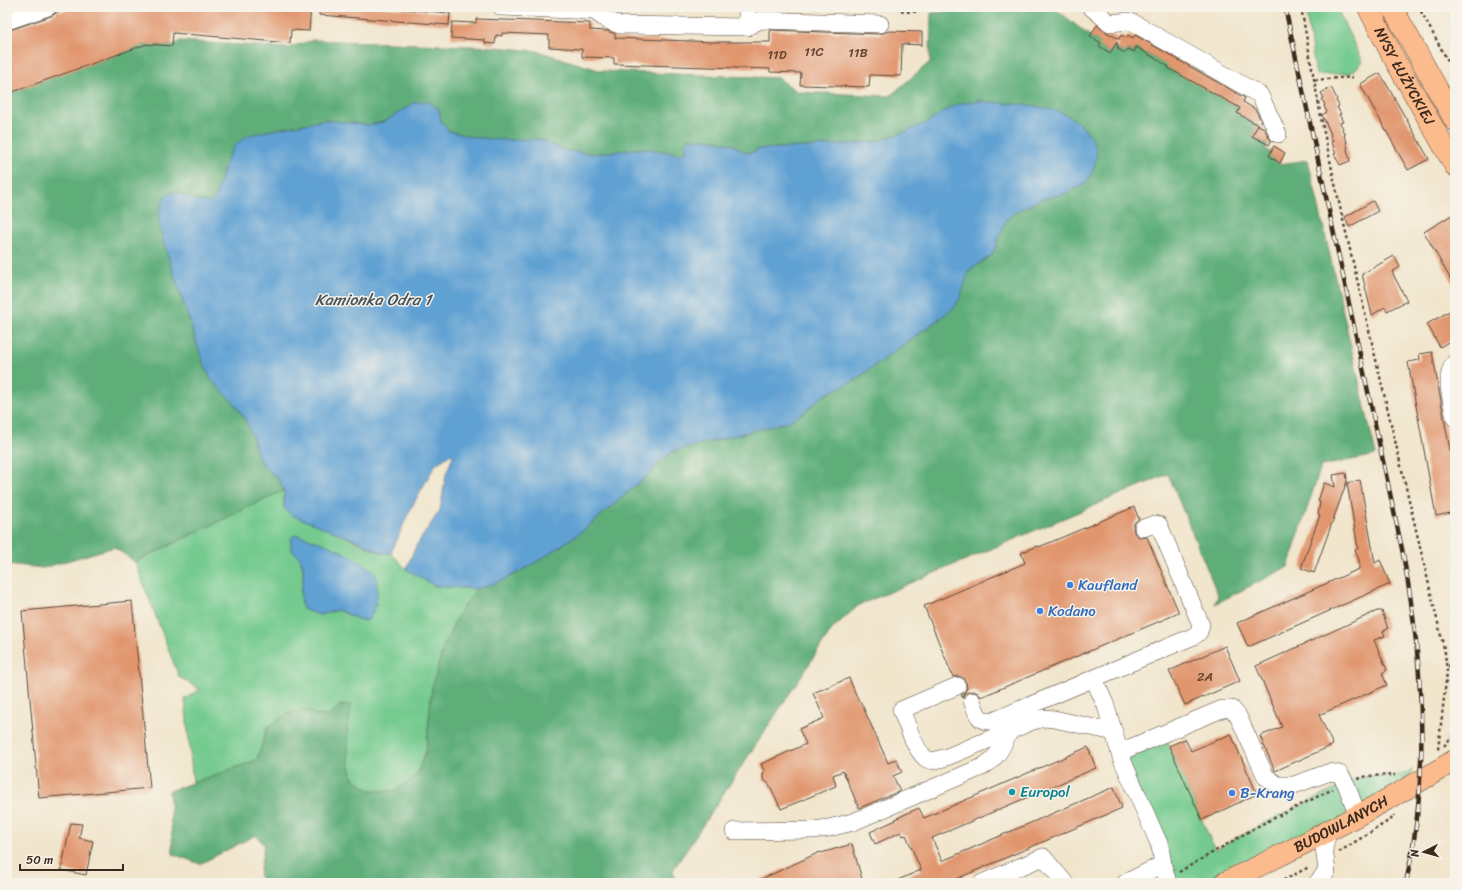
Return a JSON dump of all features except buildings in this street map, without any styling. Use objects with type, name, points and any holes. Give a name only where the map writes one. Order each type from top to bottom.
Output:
[{"type":"main road","name":"NYSY ŁUŻYCKIEJ","points":[[1368,7],[1391,53],[1455,166]]},
{"type":"main road","name":"NYSY ŁUŻYCKIEJ","points":[[1392,7],[1455,121]]},
{"type":"main road","name":"BUDOWLANYCH","points":[[1224,883],[1328,833],[1420,782],[1446,757]]},
{"type":"street","points":[[7,22],[48,7]]},
{"type":"street","points":[[501,7],[594,9],[607,20],[620,25],[747,27],[760,20],[880,24]]},
{"type":"street","points":[[747,7],[747,27]]},
{"type":"street","points":[[1091,7],[1110,22],[1130,21],[1260,95],[1278,134]]},
{"type":"street","points":[[1455,362],[1451,369],[1449,381],[1455,418]]},
{"type":"street","points":[[972,701],[982,720],[987,722],[993,721],[1194,636],[1199,632],[1201,625],[1159,525],[1155,524],[1143,528]]},
{"type":"street","points":[[1094,679],[1106,706],[1120,752],[1160,846],[1168,882]]},
{"type":"street","points":[[957,686],[901,710],[918,749],[928,760],[935,760],[1044,718],[1114,732]]},
{"type":"street","points":[[1120,752],[1222,709],[1232,709],[1238,716],[1266,778],[1278,785],[1294,785],[1330,772],[1340,774],[1346,784],[1358,816]]},
{"type":"street","points":[[734,831],[812,830],[829,828],[853,822],[991,762],[998,754],[1010,731]]},
{"type":"street","points":[[1322,877],[1324,848],[1328,833]]},
{"type":"street","points":[[982,883],[1043,857],[1065,883]]},
{"type":"street","points":[[1125,883],[1163,864]]},
{"type":"path","points":[[896,7],[903,11],[919,11],[928,7]]},
{"type":"path","points":[[1301,7],[1340,207],[1448,666],[1446,757]]},
{"type":"path","points":[[1419,7],[1455,74]]},
{"type":"path","points":[[1315,80],[1353,77]]},
{"type":"path","points":[[1448,666],[1455,666]]},
{"type":"path","points":[[1446,757],[1455,733]]},
{"type":"path","points":[[1168,882],[1174,874],[1262,824],[1346,784],[1368,776],[1401,775]]},
{"type":"green space","points":[[973,7],[1053,7],[1101,43],[1100,46],[1110,53],[1114,47],[1125,53],[1128,49],[1134,52],[1136,48],[1240,108],[1237,113],[1258,125],[1252,136],[1268,145],[1265,149],[1271,152],[1269,156],[1279,164],[1308,160],[1376,455],[1321,466],[1288,567],[1215,604],[1218,595],[1168,474],[859,605],[833,628],[673,870],[676,883],[264,883],[259,877],[264,845],[256,835],[200,864],[173,854],[169,791],[257,760],[267,728],[286,714],[307,709],[315,715],[329,716],[339,706],[352,705],[347,730],[349,762],[353,778],[369,790],[395,791],[416,776],[426,752],[432,687],[443,648],[459,613],[477,589],[504,580],[540,560],[584,530],[648,475],[663,459],[674,451],[767,427],[813,404],[824,395],[855,380],[940,319],[969,270],[992,255],[1006,220],[1014,213],[1041,199],[1061,195],[1000,103],[980,101],[962,103],[949,108],[930,121],[908,131],[874,142],[758,149],[754,152],[745,153],[733,145],[719,141],[688,138],[686,152],[679,154],[644,148],[593,154],[563,150],[539,139],[504,140],[471,137],[449,131],[441,121],[439,110],[415,102],[384,122],[370,125],[325,120],[263,132],[235,145],[227,159],[215,198],[210,203],[195,200],[176,192],[159,221],[163,241],[202,359],[211,380],[234,403],[245,419],[253,438],[258,457],[265,468],[278,478],[284,490],[135,562],[114,547],[43,568],[7,564],[7,94],[142,45],[172,46],[180,41],[288,48],[313,40],[495,47],[537,51],[602,71],[778,78],[798,92],[890,96],[930,62],[931,13],[967,10]]},
{"type":"green space","points":[[1305,7],[1336,7],[1363,62],[1351,73],[1316,75]]},
{"type":"green space","points":[[284,490],[284,508],[381,553],[391,553],[406,569],[435,586],[477,589],[459,613],[432,687],[426,752],[416,776],[395,791],[369,790],[353,778],[349,762],[347,730],[351,705],[339,706],[329,716],[315,715],[267,728],[257,760],[193,783],[185,699],[200,689],[179,677],[135,562]],"holes":[[[298,554],[349,555],[375,572],[376,598],[371,616],[367,621],[358,619],[338,610],[328,613],[300,603],[303,584],[303,571],[301,559]]]},
{"type":"green space","points":[[1164,733],[1215,850],[1262,824],[1352,781],[1367,776],[1401,775],[1412,770],[1410,787],[1224,883],[1165,883],[1121,757]]},
{"type":"water","name":"Kamionka Odra 1","points":[[980,101],[1025,105],[1055,110],[1080,124],[1090,136],[1096,152],[1095,165],[1086,184],[1061,195],[1041,199],[1014,213],[1006,220],[992,255],[969,270],[961,296],[955,307],[855,380],[824,395],[802,414],[787,422],[674,451],[663,459],[648,475],[584,530],[540,560],[504,580],[477,589],[435,586],[406,569],[416,546],[440,510],[446,474],[453,456],[451,454],[435,465],[409,512],[391,553],[382,553],[358,541],[291,515],[284,508],[284,490],[278,478],[265,468],[258,457],[253,438],[245,419],[234,403],[211,380],[202,359],[163,241],[159,221],[160,208],[166,195],[176,192],[195,200],[210,203],[215,198],[227,159],[235,145],[247,136],[325,120],[370,125],[384,122],[415,102],[429,102],[439,110],[441,121],[449,131],[471,137],[504,140],[539,139],[563,150],[593,154],[644,148],[679,154],[686,152],[688,138],[726,143],[739,148],[746,153],[754,152],[758,149],[874,142],[908,131],[930,121],[949,108],[962,103]]},
{"type":"water","points":[[298,535],[338,550],[375,572],[377,598],[371,616],[367,621],[358,619],[338,610],[319,615],[303,609],[301,602],[303,578],[302,563],[298,556],[291,550],[291,540],[293,536]]},
{"type":"railway","points":[[1285,7],[1402,549],[1415,632],[1419,674],[1421,758],[1419,800],[1414,842],[1406,883]]},
{"type":"place","name":"Kaufland","points":[[1070,585]]},
{"type":"place","name":"Kodano","points":[[1040,611]]},
{"type":"place","name":"Europol","points":[[1012,792]]},
{"type":"place","name":"B-Krang","points":[[1232,793]]}]
